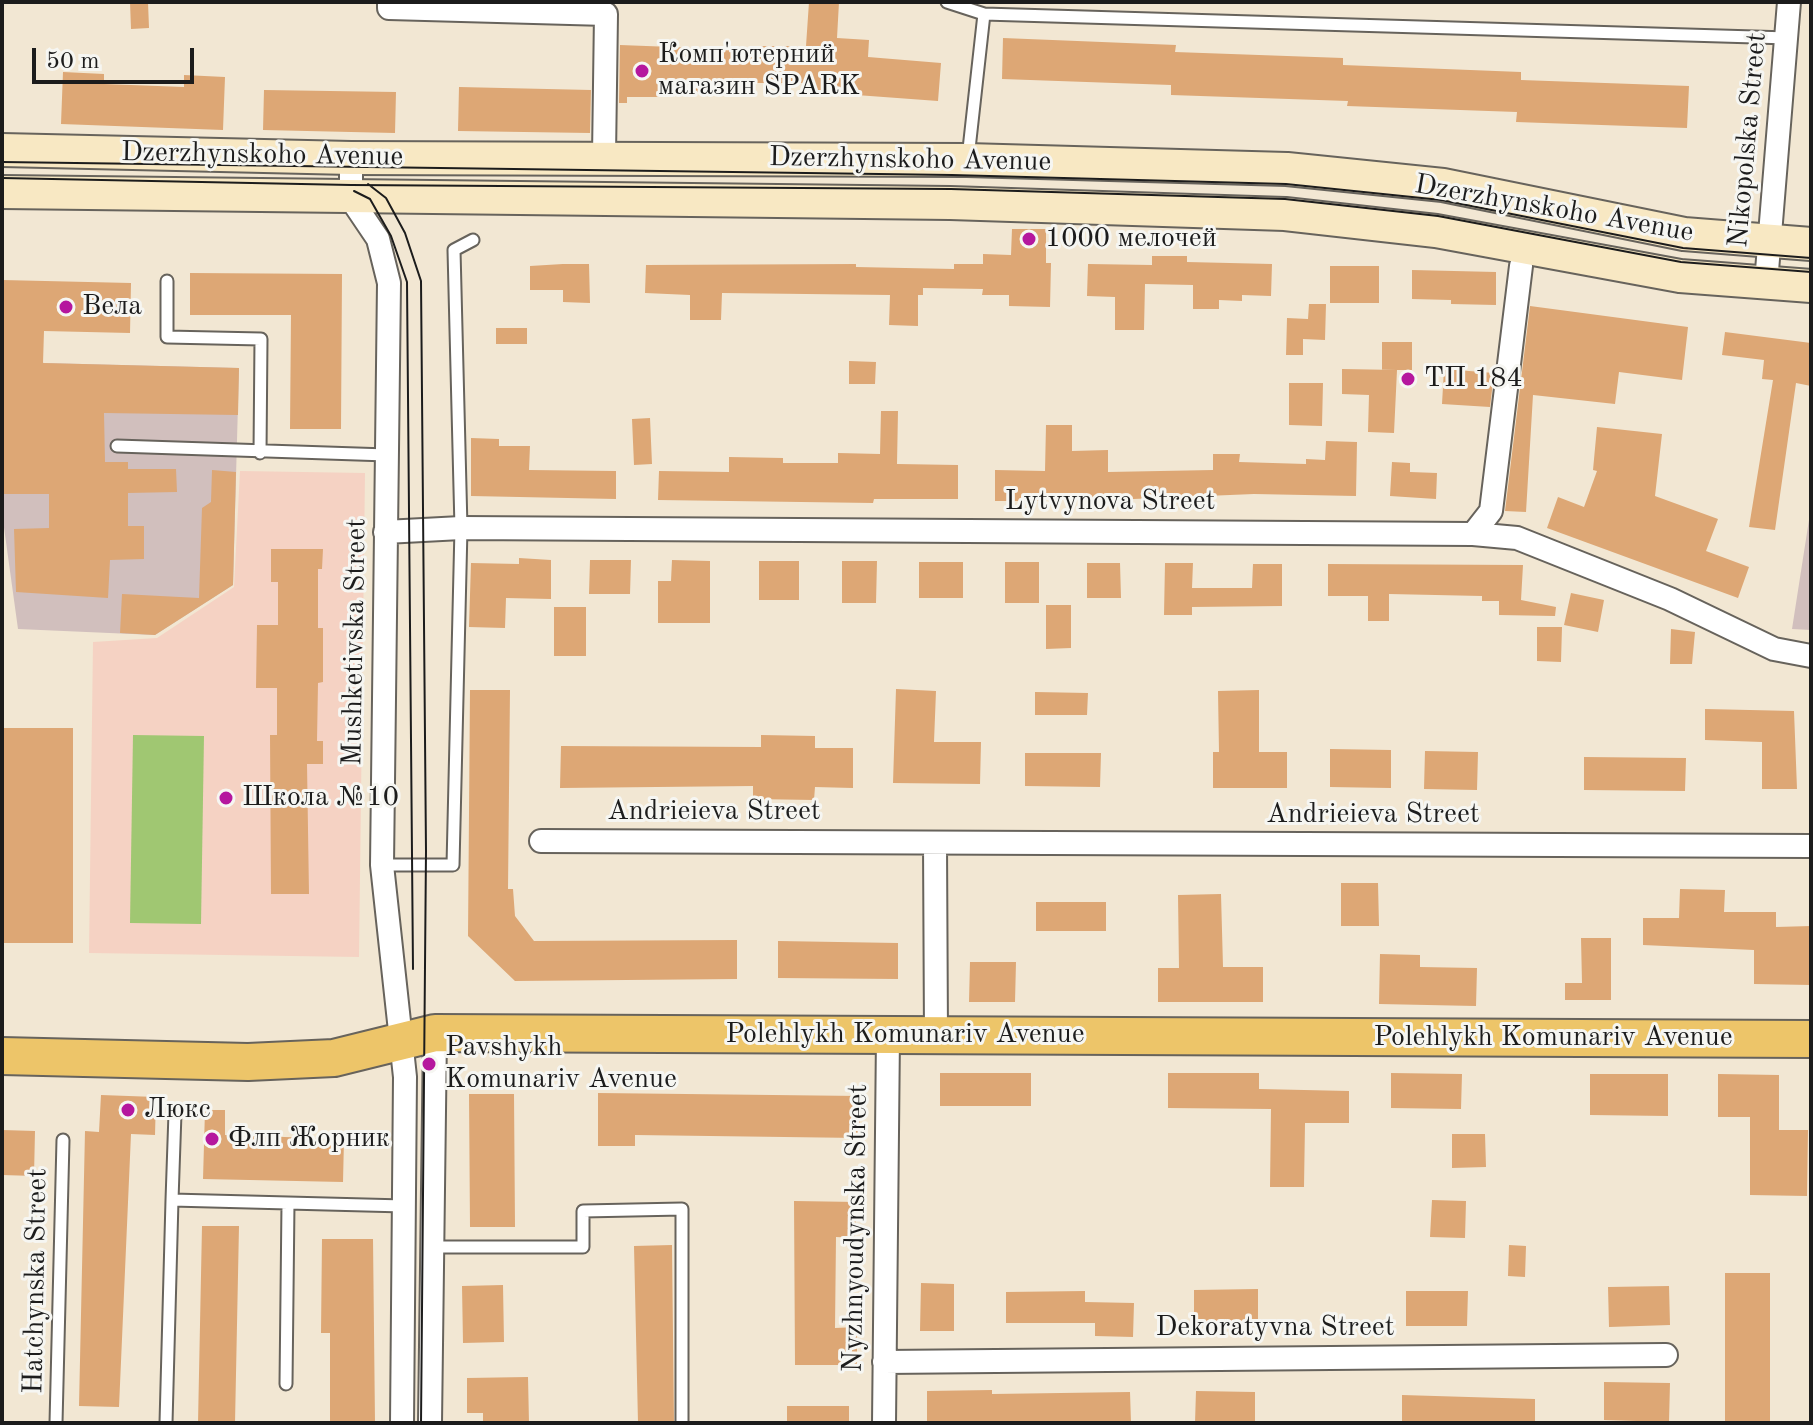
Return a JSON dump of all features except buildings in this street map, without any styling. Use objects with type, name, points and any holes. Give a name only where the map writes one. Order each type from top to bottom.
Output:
[{"type":"main road","name":"Polehlykh Komunariv Avenue","points":[[2,1056],[248,1062],[334,1058],[419,1038],[888,1035],[1811,1039]]},
{"type":"street","points":[[389,2],[389,8],[606,14],[604,156]]},
{"type":"street","name":"Nikopolska Street","points":[[1766,283],[1789,2]]},
{"type":"street","name":"Dzerzhynskoho Avenue","points":[[2,150],[351,158],[604,156],[967,160],[1287,169],[1443,185],[1684,234],[1811,244]]},
{"type":"street","points":[[351,158],[351,199]]},
{"type":"street","name":"Dzerzhynskoho Avenue","points":[[2,192],[351,199],[950,203],[1285,214],[1436,231],[1680,276],[1811,286]]},
{"type":"street","name":"Mushketivska Street","points":[[351,199],[378,239],[389,283],[382,865],[419,1038],[432,1247],[430,1423]]},
{"type":"street","points":[[1473,534],[1491,511],[1521,266]]},
{"type":"street","name":"Lytvynova Street","points":[[385,532],[461,528],[1473,534],[1517,538],[1670,599],[1774,649],[1811,656]]},
{"type":"street","name":"Andrieieva Street","points":[[541,841],[1811,846]]},
{"type":"street","points":[[935,843],[936,1036]]},
{"type":"street","name":"Nyzhnyoudynska Street","points":[[884,1423],[888,1035]]},
{"type":"street","name":"Mushketivska Street","points":[[402,1423],[404,1206],[419,1038]]},
{"type":"street","name":"Dekoratyvna Street","points":[[884,1362],[1666,1355]]},
{"type":"lane","points":[[947,2],[984,14],[1788,38]]},
{"type":"lane","points":[[967,160],[984,14]]},
{"type":"lane","points":[[382,865],[453,865],[461,528],[454,250],[473,240]]},
{"type":"lane","points":[[167,281],[167,337],[261,339],[260,453]]},
{"type":"lane","points":[[117,446],[387,455]]},
{"type":"lane","points":[[166,1423],[175,1113]]},
{"type":"lane","name":"Hatchynska Street","points":[[56,1423],[63,1140]]},
{"type":"lane","points":[[172,1200],[404,1206]]},
{"type":"lane","points":[[286,1384],[288,1203]]},
{"type":"lane","points":[[432,1247],[583,1247],[583,1211],[682,1209],[682,1423]]},
{"type":"shaded area","points":[[2,341],[44,363],[239,368],[233,585],[155,635],[18,629],[2,513]]},
{"type":"shaded area","name":"Школа №10","points":[[240,471],[365,473],[359,957],[89,953],[93,642],[157,638],[234,587]]},
{"type":"shaded area","points":[[1811,507],[1811,630],[1792,629]]},
{"type":"green space","points":[[133,735],[204,736],[201,924],[130,923]]},
{"type":"tram line","points":[[2,162],[952,175],[1286,184],[1441,200],[1683,248],[1811,258]]},
{"type":"tram line","points":[[2,178],[351,185],[951,189],[1285,199],[1438,216],[1681,262],[1811,272]]},
{"type":"tram line","points":[[368,184],[386,198],[405,233],[421,281],[426,851],[421,1423]]},
{"type":"tram line","points":[[354,191],[370,199],[391,236],[407,282],[413,969]]},
{"type":"place","name":"Комп'ютерний магазин SPARK","points":[[642,71]]},
{"type":"place","name":"1000 мелочей","points":[[1029,239]]},
{"type":"place","name":"Вела","points":[[66,307]]},
{"type":"place","name":"ТП 184","points":[[1408,379]]},
{"type":"place","name":"Школа №10","points":[[226,798]]},
{"type":"place","name":"Pavshykh Komunariv Avenue","points":[[429,1064]]},
{"type":"place","name":"Люкс","points":[[128,1110]]},
{"type":"place","name":"Флп Жорник","points":[[212,1139]]}]
